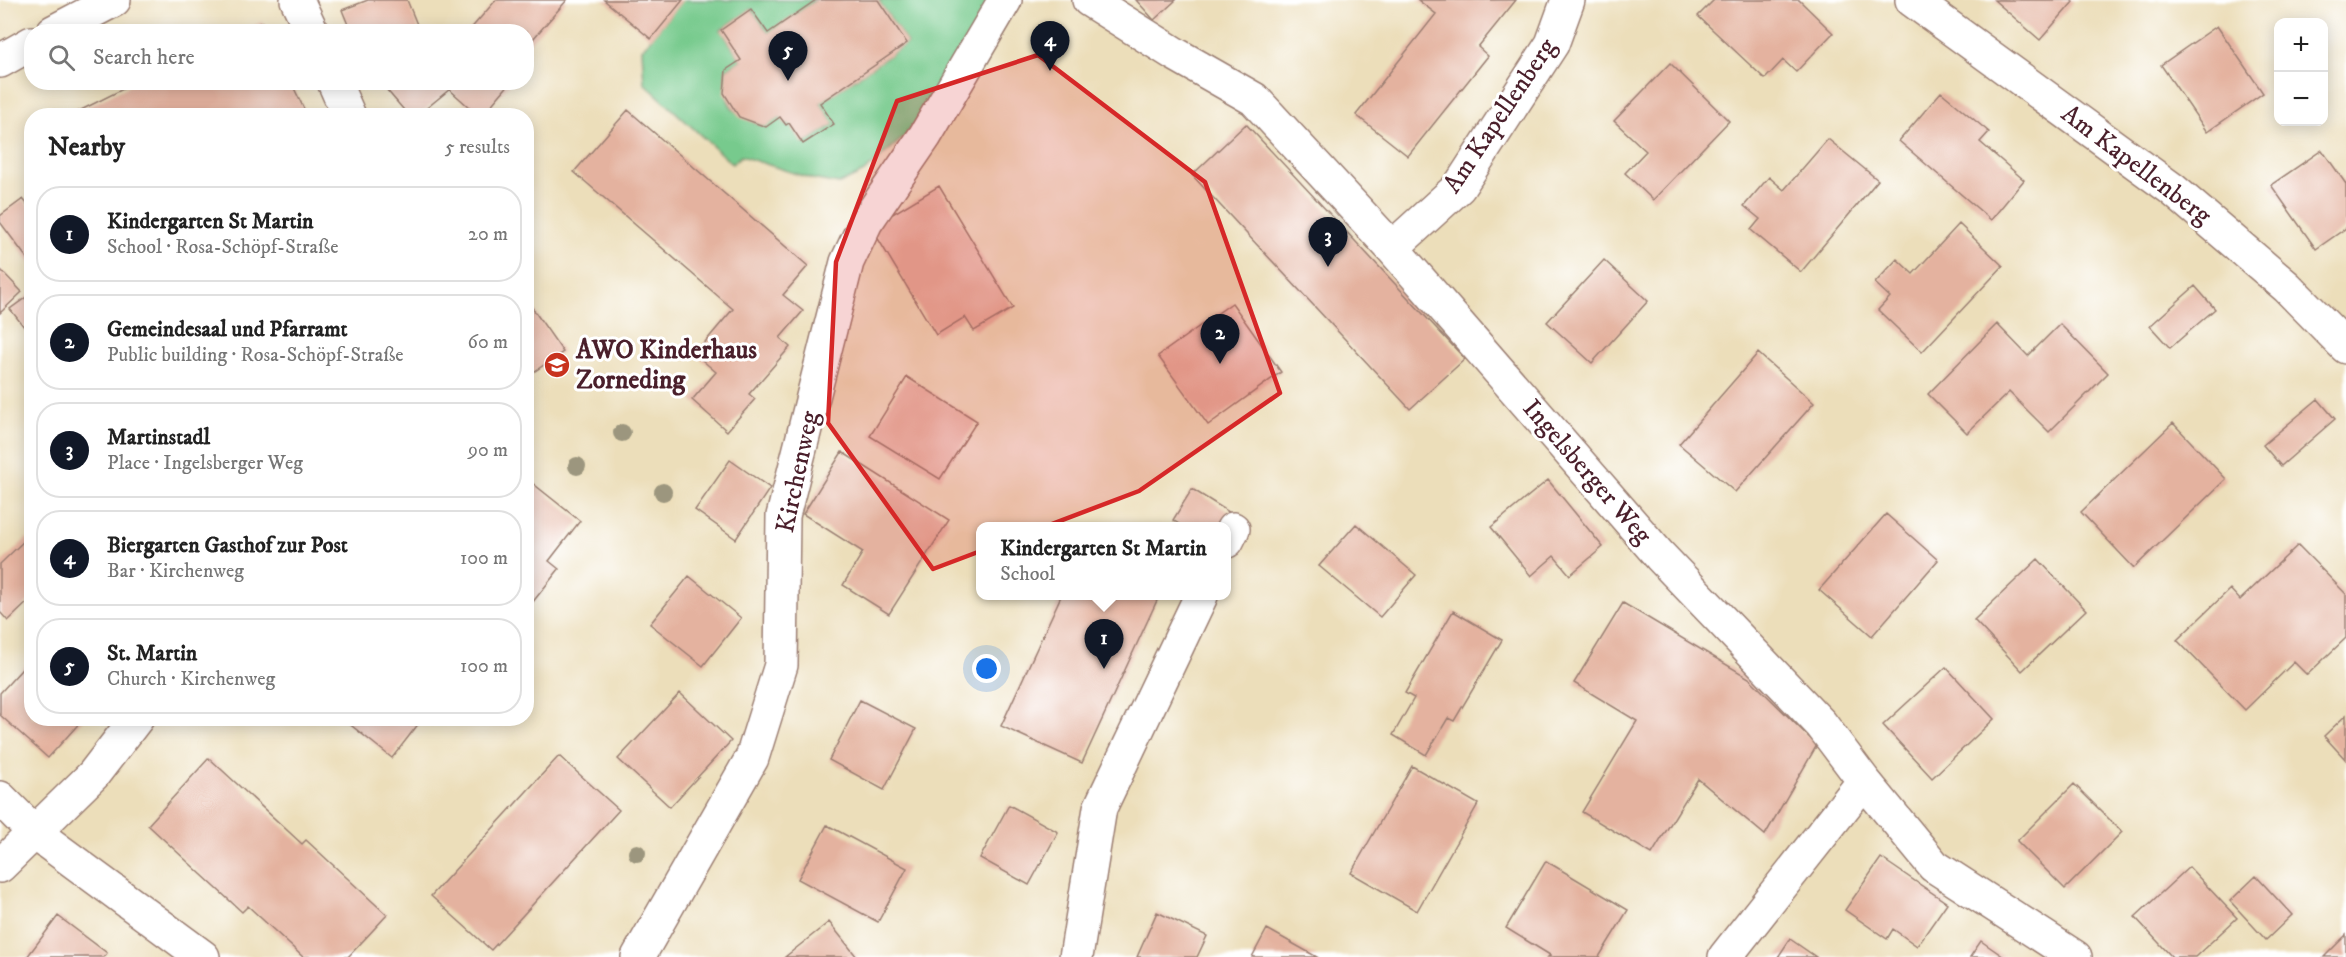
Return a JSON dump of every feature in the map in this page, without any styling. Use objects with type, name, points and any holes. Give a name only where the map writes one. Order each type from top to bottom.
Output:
[{"type":"street","points":[[68,24],[114,0]]},
{"type":"street","points":[[297,0],[308,24]]},
{"type":"street","name":"Kirchenweg","points":[[638,957],[752,758],[781,665],[783,516],[847,261],[866,222],[925,136],[1005,0]]},
{"type":"street","name":"Ingelsberger Weg","points":[[1089,0],[1167,61],[1254,99],[1392,248],[1660,556],[1821,724],[1864,781],[1934,866],[2074,957]]},
{"type":"street","name":"Am Kapellenberg","points":[[1392,248],[1459,187],[1552,44],[1568,0]]},
{"type":"street","name":"Am Kapellenberg","points":[[1912,0],[2172,189],[2287,287],[2346,347]]},
{"type":"street","points":[[0,61],[24,48]]},
{"type":"street","points":[[338,90],[345,108]]},
{"type":"street","points":[[1076,957],[1100,808],[1199,600]]},
{"type":"street","points":[[0,866],[93,775],[131,726]]},
{"type":"street","points":[[1725,957],[1864,781]]},
{"type":"street","points":[[0,798],[35,832],[203,957]]},
{"type":"highlighted area","points":[[1038,55],[1205,182],[1280,393],[1139,491],[933,569],[828,423],[836,262],[897,101]]},
{"type":"green space","points":[[683,0],[816,0],[768,33],[751,9],[721,30],[741,60],[726,70],[726,93],[732,108],[745,118],[765,127],[780,117],[786,125],[789,123],[804,144],[834,124],[820,103],[907,43],[878,0],[992,0],[928,109],[904,137],[864,172],[839,184],[812,179],[741,156],[732,164],[644,83],[642,49]]},
{"type":"building","points":[[368,0],[407,0],[417,24],[348,24],[342,10]]},
{"type":"building","points":[[496,0],[567,0],[534,38],[534,24],[475,24]]},
{"type":"building","points":[[604,0],[683,0],[651,39]]},
{"type":"building","points":[[816,0],[878,0],[907,43],[820,103],[834,124],[803,144],[789,123],[786,125],[780,117],[766,127],[739,117],[724,93],[726,70],[741,60],[721,30],[751,9],[768,33]]},
{"type":"building","points":[[1136,0],[1176,0],[1154,20]]},
{"type":"building","points":[[1418,0],[1516,0],[1478,47],[1488,56],[1408,156],[1356,115],[1436,14]]},
{"type":"building","points":[[1714,0],[1799,0],[1833,33],[1796,72],[1783,60],[1765,79],[1698,16]]},
{"type":"building","points":[[1994,0],[2071,0],[2073,2],[2040,40]]},
{"type":"building","points":[[2217,26],[2263,93],[2207,132],[2161,65]]},
{"type":"building","points":[[1670,63],[1729,121],[1653,200],[1625,173],[1646,151],[1614,121]]},
{"type":"building","points":[[121,90],[295,90],[304,108],[85,108]]},
{"type":"building","points":[[387,90],[449,90],[427,108],[402,108]]},
{"type":"building","points":[[450,90],[504,90],[489,108],[470,108]]},
{"type":"building","points":[[1941,92],[1989,132],[1980,142],[2024,180],[1991,220],[1899,141]]},
{"type":"building","points":[[628,110],[808,266],[783,295],[803,311],[780,338],[790,347],[749,394],[755,399],[727,431],[692,400],[716,372],[695,354],[733,309],[574,172]]},
{"type":"building","points":[[1246,124],[1465,359],[1410,409],[1192,175]]},
{"type":"building","points":[[1828,139],[1878,180],[1801,272],[1751,230],[1760,219],[1744,206],[1769,177],[1784,190]]},
{"type":"building","points":[[2322,150],[2346,184],[2346,228],[2316,249],[2271,185]]},
{"type":"building","points":[[939,186],[1013,308],[974,331],[965,317],[936,335],[871,227]]},
{"type":"building","points":[[24,200],[24,254],[0,222],[0,216]]},
{"type":"building","points":[[1959,224],[2003,266],[1922,352],[1878,310],[1890,297],[1875,283],[1897,259],[1913,274]]},
{"type":"building","points":[[1604,260],[1648,301],[1592,363],[1547,322]]},
{"type":"building","points":[[0,269],[22,292],[0,313]]},
{"type":"building","points":[[2195,286],[2215,309],[2170,348],[2150,326]]},
{"type":"building","points":[[24,299],[24,327],[10,309]]},
{"type":"building","points":[[1232,303],[1281,372],[1208,425],[1158,356]]},
{"type":"building","points":[[534,310],[563,352],[534,372]]},
{"type":"building","points":[[1997,324],[2028,356],[2060,324],[2108,373],[2049,432],[2009,392],[1967,433],[1928,394]]},
{"type":"building","points":[[1758,353],[1814,403],[1735,492],[1679,444]]},
{"type":"building","points":[[907,377],[977,421],[940,479],[870,436]]},
{"type":"building","points":[[2318,399],[2335,419],[2281,466],[2263,445]]},
{"type":"building","points":[[2173,423],[2226,479],[2134,568],[2081,512]]},
{"type":"building","points":[[842,452],[949,520],[889,614],[843,585],[863,552],[803,514]]},
{"type":"building","points":[[730,460],[770,488],[736,539],[695,510]]},
{"type":"building","points":[[1548,480],[1603,547],[1570,575],[1554,556],[1531,576],[1491,527]]},
{"type":"building","points":[[534,484],[580,521],[549,561],[559,569],[534,600]]},
{"type":"building","points":[[1192,489],[1232,514],[1227,522],[1176,522],[1173,520]]},
{"type":"building","points":[[1886,514],[1938,560],[1872,636],[1819,590]]},
{"type":"building","points":[[1356,524],[1416,575],[1380,617],[1319,566]]},
{"type":"building","points":[[24,541],[24,606],[8,621],[0,612],[0,564]]},
{"type":"building","points":[[2298,545],[2346,594],[2346,638],[2307,675],[2294,662],[2245,710],[2177,640],[2230,589],[2240,600]]},
{"type":"building","points":[[2038,559],[2086,610],[2022,671],[1974,620]]},
{"type":"building","points":[[689,576],[741,618],[703,666],[650,624]]},
{"type":"building","points":[[1059,600],[1157,600],[1082,763],[1001,726]]},
{"type":"building","points":[[1623,603],[1749,678],[1817,745],[1765,835],[1698,779],[1652,854],[1582,812],[1637,721],[1574,683]]},
{"type":"building","points":[[1453,611],[1502,640],[1454,721],[1448,718],[1426,755],[1393,735],[1414,698],[1405,693]]},
{"type":"building","points":[[24,667],[24,726],[77,726],[48,758],[0,715],[0,693]]},
{"type":"building","points":[[1946,667],[1994,719],[1932,778],[1883,725]]},
{"type":"building","points":[[680,693],[731,741],[670,807],[618,759]]},
{"type":"building","points":[[860,700],[916,729],[884,790],[829,760]]},
{"type":"building","points":[[2346,715],[2346,760],[2324,736]]},
{"type":"building","points":[[352,726],[417,726],[392,758]]},
{"type":"building","points":[[559,756],[619,810],[491,950],[431,896]]},
{"type":"building","points":[[209,758],[302,844],[306,840],[387,915],[348,957],[303,957],[248,906],[242,912],[148,825]]},
{"type":"building","points":[[1412,766],[1478,804],[1417,911],[1351,873]]},
{"type":"building","points":[[2074,784],[2122,832],[2065,889],[2017,841]]},
{"type":"building","points":[[1009,805],[1058,832],[1029,885],[980,858]]},
{"type":"building","points":[[827,825],[907,868],[878,922],[798,879]]},
{"type":"building","points":[[1881,858],[1947,903],[1917,946],[1893,929],[1887,939],[1845,910]]},
{"type":"building","points":[[1546,861],[1628,910],[1599,957],[1548,957],[1550,955],[1506,928]]},
{"type":"building","points":[[2189,867],[2237,918],[2195,957],[2172,957],[2135,917]]},
{"type":"building","points":[[2256,876],[2292,915],[2266,940],[2230,901]]},
{"type":"building","points":[[1157,912],[1207,936],[1197,957],[1137,957]]},
{"type":"building","points":[[58,916],[107,953],[104,957],[27,957]]},
{"type":"building","points":[[829,922],[857,957],[785,957],[795,949]]},
{"type":"building","points":[[1267,929],[1317,957],[1252,957]]},
{"type":"building","points":[[2346,935],[2346,957],[2324,957]]},
{"type":"building","points":[[1790,939],[1816,957],[1778,957]]},
{"type":"building","points":[[1981,941],[2004,957],[1970,957]]},
{"type":"place","name":"Biergarten Gasthof zur Post","points":[[1050,71]]},
{"type":"place","name":"St. Martin","points":[[788,81]]},
{"type":"place","name":"Martinstadl","points":[[1328,267]]},
{"type":"place","name":"Gemeindesaal und Pfarramt","points":[[1220,364]]},
{"type":"place","name":"AWO Kinderhaus Zorneding","points":[[557,365]]},
{"type":"place","name":"Kindergarten St Martin","points":[[1104,669]]}]
